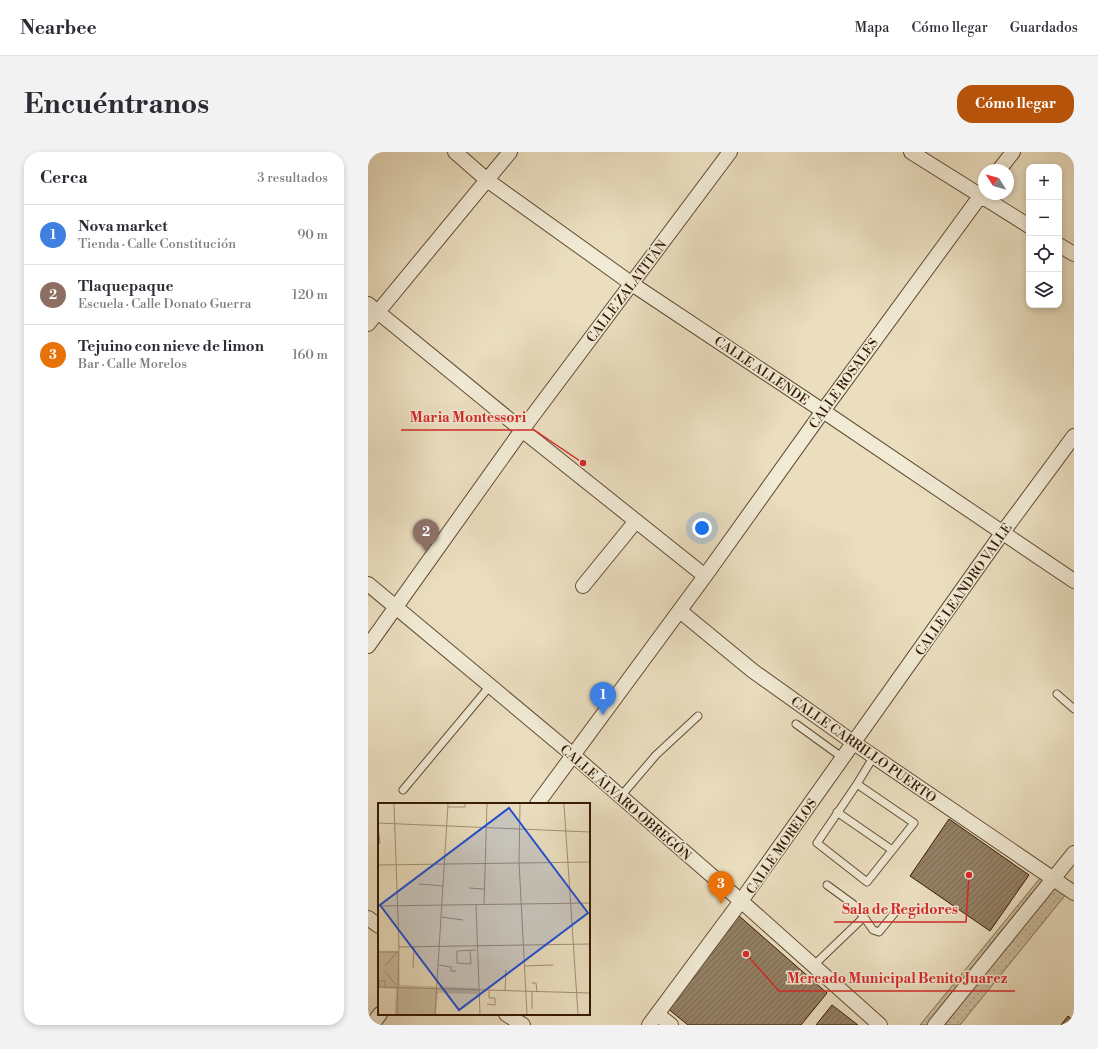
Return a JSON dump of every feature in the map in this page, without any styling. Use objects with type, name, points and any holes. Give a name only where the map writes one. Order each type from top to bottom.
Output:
[{"type":"street","name":"CALLE ALLENDE","points":[[455,152],[487,180],[632,284],[1074,581]]},
{"type":"street","points":[[368,324],[373,308],[510,152]]},
{"type":"street","name":"CALLE ZALATITÁN","points":[[368,646],[522,430],[730,152]]},
{"type":"street","points":[[911,152],[978,191]]},
{"type":"street","points":[[1004,164],[1013,152]]},
{"type":"street","name":"CALLE ROSALES","points":[[537,803],[680,611],[978,198]]},
{"type":"street","points":[[992,200],[1026,224]]},
{"type":"street","points":[[1062,247],[1074,254]]},
{"type":"street","points":[[373,308],[522,430],[705,576]]},
{"type":"street","name":"CALLE LEANDRO VALLE","points":[[854,743],[1003,532],[1074,436]]},
{"type":"street","points":[[583,586],[636,522]]},
{"type":"street","name":"CALLE ÁLVARO OBREGÓN","points":[[368,584],[621,796],[880,1025]]},
{"type":"street","name":"CALLE CARRILLO PUERTO","points":[[680,611],[753,671],[854,743],[1074,893]]},
{"type":"street","name":"CALLE MORELOS","points":[[653,1020],[741,901],[854,743]]},
{"type":"street","points":[[935,1025],[1074,853]]},
{"type":"street","points":[[368,918],[378,925]]},
{"type":"street","points":[[372,1025],[379,1015]]},
{"type":"street","points":[[508,1015],[523,1025]]},
{"type":"street","points":[[653,1020],[671,1025]]},
{"type":"lane","points":[[403,790],[490,686]]},
{"type":"lane","points":[[1057,694],[1074,709]]},
{"type":"lane","points":[[621,796],[656,755],[698,716]]},
{"type":"lane","points":[[796,724],[843,758]]},
{"type":"lane","points":[[857,784],[914,823],[867,882],[817,843],[874,756]]},
{"type":"lane","points":[[837,812],[892,850]]},
{"type":"lane","points":[[827,885],[854,904],[873,930],[879,932],[897,910]]},
{"type":"lane","points":[[814,966],[864,917]]},
{"type":"shaded area","points":[[1041,877],[1067,893],[960,1025],[920,1025]]},
{"type":"building","points":[[949,819],[1029,875],[990,931],[910,876]]},
{"type":"building","points":[[738,915],[827,993],[801,1025],[688,1025],[667,1008]]},
{"type":"building","points":[[832,1005],[858,1025],[816,1025]]},
{"type":"building","points":[[1068,1016],[1074,1021],[1074,1025],[1061,1025]]},
{"type":"place","name":"Maria Montessori","points":[[583,463]]},
{"type":"place","name":"Tlaquepaque","points":[[426,552]]},
{"type":"place","name":"Nova market","points":[[603,715]]},
{"type":"place","name":"Sala de Regidores","points":[[969,875]]},
{"type":"place","name":"Tejuino con nieve de limon","points":[[721,904]]},
{"type":"place","name":"Mercado Municipal Benito Juarez","points":[[746,954]]}]
